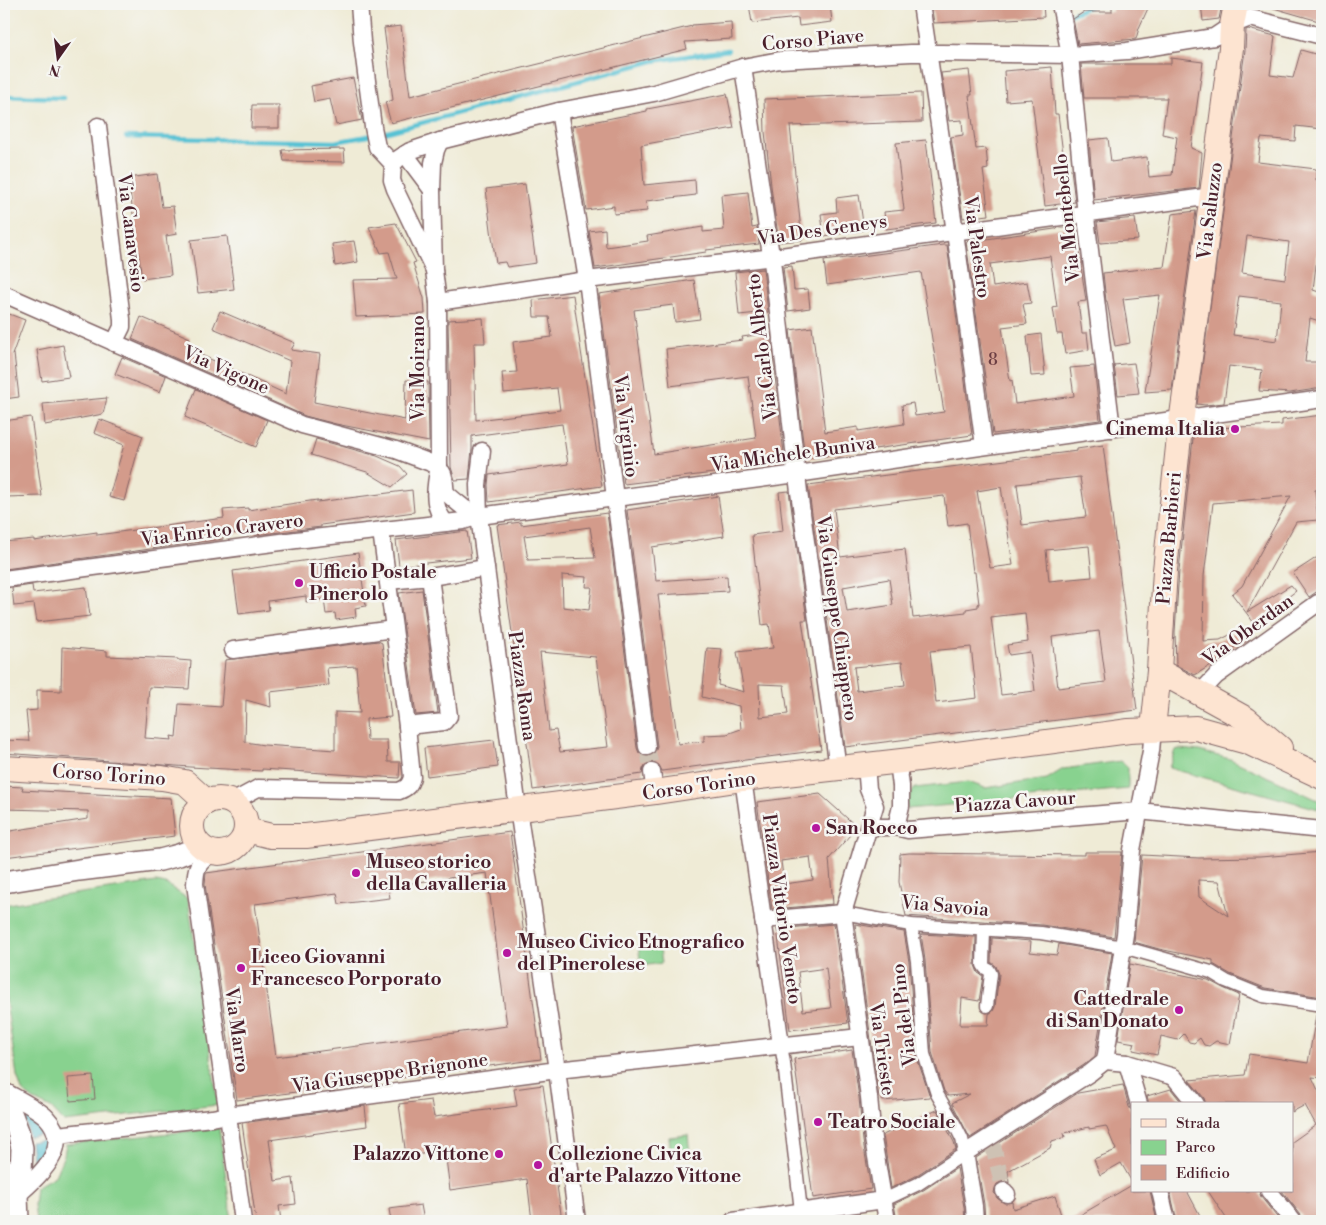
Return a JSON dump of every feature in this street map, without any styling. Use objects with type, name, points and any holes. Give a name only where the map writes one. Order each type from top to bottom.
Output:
[{"type":"main road","name":"Via Saluzzo","points":[[1182,418],[1234,15]]},
{"type":"main road","name":"Piazza Barbieri","points":[[1154,730],[1165,570],[1182,418]]},
{"type":"main road","points":[[1159,671],[1246,719],[1313,773]]},
{"type":"main road","name":"Corso Torino","points":[[246,830],[271,836],[306,836],[518,809],[653,782],[743,779],[1154,730],[1196,728],[1225,735],[1248,742],[1313,773]]},
{"type":"main road","name":"Corso Torino","points":[[4,768],[162,778],[185,782],[207,802]]},
{"type":"main road","points":[[215,799],[224,799],[232,802],[243,814],[246,822],[243,838],[238,845],[230,850],[222,852],[207,849],[196,839],[193,831],[195,814],[200,807],[215,799]]},
{"type":"street","points":[[358,4],[377,147],[399,159],[432,190]]},
{"type":"street","name":"Via Palestro","points":[[921,4],[984,446]]},
{"type":"street","name":"Via Montebello","points":[[1060,4],[1070,55],[1086,213],[1112,428]]},
{"type":"street","name":"Corso Piave","points":[[399,159],[440,141],[559,111],[654,93],[743,67],[780,60],[929,53],[1070,55],[1127,51],[1214,37],[1234,15],[1322,36]]},
{"type":"street","name":"Via Carlo Alberto","points":[[743,67],[771,257],[797,474]]},
{"type":"street","name":"Via Virginio","points":[[559,111],[587,280],[647,747]]},
{"type":"street","name":"Via Canavesio","points":[[98,126],[122,319],[122,327],[114,343]]},
{"type":"street","name":"Via Moirano","points":[[440,141],[433,163],[432,190],[434,270],[438,302],[439,466],[435,499],[439,516],[446,523]]},
{"type":"street","name":"Via Moirano","points":[[399,159],[392,180],[434,270]]},
{"type":"street","name":"Via Des Geneys","points":[[438,302],[587,280],[771,257],[1212,196]]},
{"type":"street","name":"Via Vigone","points":[[4,294],[302,425],[396,450],[439,466]]},
{"type":"street","points":[[1112,428],[1322,399]]},
{"type":"street","name":"Via Michele Buniva","points":[[446,523],[463,521],[479,516],[797,474],[1112,428]]},
{"type":"street","points":[[479,516],[478,485],[482,451]]},
{"type":"street","name":"Via Moirano","points":[[439,466],[444,476],[446,492],[453,498]]},
{"type":"street","name":"Via Giuseppe Chiappero","points":[[797,474],[838,768]]},
{"type":"street","points":[[446,523],[453,498],[464,508],[476,512],[479,516]]},
{"type":"street","name":"Piazza Roma","points":[[479,516],[518,809]]},
{"type":"street","name":"Via Enrico Cravero","points":[[4,579],[296,540],[446,523]]},
{"type":"street","points":[[232,802],[258,788],[399,792],[411,784],[407,726],[381,530]]},
{"type":"street","points":[[388,581],[430,577],[486,568]]},
{"type":"street","points":[[407,726],[444,722],[449,716],[430,577]]},
{"type":"street","name":"Via Oberdan","points":[[1200,693],[1216,676],[1322,602]]},
{"type":"street","points":[[233,650],[394,629]]},
{"type":"street","points":[[733,1221],[884,1200],[918,1184],[965,1153],[992,1139],[1090,1073],[1104,1061],[1123,947],[1132,850],[1154,730]]},
{"type":"street","points":[[896,826],[901,806],[898,762]]},
{"type":"street","points":[[866,765],[868,789],[875,806],[890,814],[896,826]]},
{"type":"street","name":"Piazza Vittorio Veneto","points":[[743,779],[784,1063],[801,1211]]},
{"type":"street","points":[[843,912],[875,806]]},
{"type":"street","points":[[518,809],[557,1070],[577,1221]]},
{"type":"street","name":"Piazza Cavour","points":[[868,827],[896,826],[908,830],[1139,811],[1319,830]]},
{"type":"street","points":[[4,882],[160,860],[207,849]]},
{"type":"street","name":"Via Marro","points":[[207,849],[196,871],[195,884],[244,1221]]},
{"type":"street","name":"Via Savoia","points":[[763,920],[843,912],[911,925],[1040,933],[1123,947],[1211,972],[1226,982],[1262,996],[1320,1005]]},
{"type":"street","name":"Via Trieste","points":[[843,912],[873,1139],[887,1221]]},
{"type":"street","name":"Via del Pino","points":[[911,925],[917,961],[924,1054],[937,1094],[956,1125],[965,1153]]},
{"type":"street","points":[[984,930],[983,965],[991,974],[987,1006]]},
{"type":"street","points":[[557,1070],[860,1036]]},
{"type":"street","points":[[1104,1061],[1127,1062],[1174,1077],[1194,1102]]},
{"type":"street","points":[[1127,1062],[1138,1102]]},
{"type":"street","name":"Via Giuseppe Brignone","points":[[65,1134],[212,1118],[557,1070]]},
{"type":"street","points":[[4,1091],[46,1117],[54,1127],[65,1134],[44,1170],[17,1196]]},
{"type":"street","points":[[4,1095],[18,1131],[22,1148],[21,1173],[17,1196],[18,1221]]},
{"type":"street","points":[[965,1153],[975,1221]]},
{"type":"street","points":[[4,1165],[8,1180],[17,1196]]},
{"type":"street","points":[[1160,1192],[1167,1221]]},
{"type":"street","points":[[1270,1192],[1293,1221]]},
{"type":"green space","points":[[1175,750],[1199,751],[1230,759],[1322,802],[1322,810],[1169,768]]},
{"type":"green space","points":[[1121,761],[1128,767],[1128,789],[907,809],[906,801],[915,788],[968,782],[985,788],[1047,779],[1063,769]]},
{"type":"green space","points":[[156,882],[166,884],[188,899],[218,1105],[64,1122],[51,1108],[34,1100],[22,1091],[17,1076],[4,987],[4,908],[14,903]]},
{"type":"green space","points":[[659,942],[662,963],[641,966],[638,945]]},
{"type":"green space","points":[[219,1128],[232,1221],[36,1221],[34,1205],[36,1187],[55,1176],[64,1155],[66,1144]]},
{"type":"green space","points":[[688,1135],[690,1154],[671,1156],[669,1137]]},
{"type":"water","points":[[24,1114],[36,1122],[43,1134],[29,1137]]},
{"type":"water","points":[[44,1140],[41,1154],[33,1166],[30,1142]]},
{"type":"building","points":[[749,4],[830,4],[832,22],[799,26],[798,18],[752,23]]},
{"type":"building","points":[[931,4],[1043,4],[1044,17],[934,23]]},
{"type":"building","points":[[1116,4],[1150,4],[1136,39],[1078,44],[1073,19],[1084,12],[1112,12],[1112,6]]},
{"type":"building","points":[[1201,4],[1222,4],[1219,19],[1203,21]]},
{"type":"building","points":[[1271,4],[1322,4],[1322,22],[1270,7]]},
{"type":"building","points":[[731,22],[732,39],[685,42],[687,49],[391,123],[385,102],[393,100],[384,28],[401,26],[410,96],[692,25]]},
{"type":"building","points":[[1246,30],[1275,36],[1270,75],[1293,78],[1301,50],[1322,56],[1322,129],[1296,126],[1295,141],[1261,138],[1258,162],[1316,169],[1316,181],[1322,183],[1322,234],[1320,233],[1313,290],[1322,293],[1322,322],[1310,318],[1305,362],[1322,362],[1322,388],[1290,393],[1259,391],[1262,370],[1229,366],[1224,403],[1205,405],[1197,404],[1245,50]],"holes":[[[1247,236],[1289,242],[1285,279],[1242,273]],[[1239,296],[1281,301],[1277,341],[1233,335]]]},
{"type":"building","points":[[1171,58],[1203,62],[1191,148],[1202,153],[1199,188],[1094,200],[1089,140],[1108,138],[1111,162],[1147,157],[1149,177],[1172,175],[1177,137],[1162,134],[1167,98],[1084,98],[1081,64],[1171,64]]},
{"type":"building","points":[[1052,67],[1055,114],[1058,114],[1065,170],[1071,169],[1075,202],[1045,206],[1032,99],[1006,101],[1004,71]]},
{"type":"building","points":[[969,70],[972,95],[969,95],[976,149],[986,148],[988,169],[983,170],[989,215],[963,218],[951,137],[963,135],[962,120],[949,121],[941,73]]},
{"type":"building","points":[[353,78],[362,120],[336,125],[330,99],[314,102],[311,86]]},
{"type":"building","points":[[921,93],[922,122],[790,126],[802,240],[779,242],[765,132],[764,99]]},
{"type":"building","points":[[727,94],[734,128],[641,145],[644,185],[695,180],[696,195],[646,201],[647,211],[614,214],[614,206],[586,210],[572,126]]},
{"type":"building","points":[[252,105],[279,105],[279,128],[251,128]]},
{"type":"building","points":[[926,140],[936,223],[886,229],[884,212],[904,210],[896,143]]},
{"type":"building","points":[[344,149],[345,162],[284,161],[282,150]]},
{"type":"building","points":[[157,174],[162,207],[173,206],[177,234],[166,236],[171,275],[142,279],[128,178]]},
{"type":"building","points":[[525,184],[536,263],[507,267],[505,262],[496,263],[486,189]]},
{"type":"building","points":[[748,192],[752,228],[757,227],[759,244],[706,250],[706,252],[595,268],[589,231],[605,229],[606,247],[648,241],[647,236],[703,227],[703,232],[724,230],[721,195]]},
{"type":"building","points":[[859,195],[864,230],[824,236],[821,214],[837,212],[836,198]]},
{"type":"building","points":[[1196,211],[1172,390],[1145,392],[1160,295],[1123,299],[1130,343],[1115,346],[1106,301],[1103,273],[1164,267],[1172,214]]},
{"type":"building","points":[[1135,218],[1138,240],[1100,243],[1097,222]]},
{"type":"building","points":[[396,223],[416,262],[413,263],[424,298],[425,314],[356,317],[353,280],[397,279],[389,252],[381,253],[369,227]]},
{"type":"building","points":[[1075,226],[1086,301],[1078,302],[1082,333],[1087,333],[1089,350],[1065,354],[1062,334],[1057,334],[1053,308],[1057,307],[1050,256],[990,264],[993,287],[1027,282],[1031,303],[1023,304],[1027,324],[1002,327],[1015,404],[1074,396],[1070,368],[1094,366],[1100,420],[993,434],[966,242]]},
{"type":"building","points":[[227,236],[234,289],[198,293],[191,240]]},
{"type":"building","points":[[354,241],[358,262],[335,266],[332,244]]},
{"type":"building","points":[[947,245],[972,435],[805,459],[790,330],[812,327],[825,432],[858,427],[858,431],[904,424],[902,405],[913,403],[915,416],[944,412],[921,272],[827,285],[824,261]]},
{"type":"building","points":[[792,266],[794,290],[808,289],[810,308],[788,311],[783,267]]},
{"type":"building","points":[[763,269],[768,312],[739,315],[735,272]]},
{"type":"building","points":[[694,280],[700,319],[675,322],[673,305],[634,310],[654,454],[756,438],[748,376],[670,386],[666,349],[743,340],[742,337],[770,333],[785,462],[738,470],[624,484],[599,294]]},
{"type":"building","points":[[573,295],[602,486],[489,502],[489,475],[568,464],[562,424],[472,436],[469,479],[455,480],[451,467],[448,320],[483,318],[485,343],[474,343],[476,420],[560,410],[557,388],[504,393],[502,373],[517,372],[513,342],[552,337],[549,317],[534,317],[533,300]]},
{"type":"building","points":[[220,311],[295,343],[291,350],[320,354],[314,402],[405,420],[406,380],[428,382],[429,442],[305,416],[132,339],[141,317],[190,338],[186,348],[286,394],[290,361],[213,328]]},
{"type":"building","points":[[4,312],[25,320],[12,355],[14,354],[19,397],[4,399]]},
{"type":"building","points":[[1041,334],[1045,375],[1031,376],[1027,336]]},
{"type":"building","points":[[63,345],[69,377],[42,381],[37,350]]},
{"type":"building","points":[[122,357],[166,376],[160,392],[115,374]]},
{"type":"building","points":[[1134,363],[1139,393],[1118,395],[1114,365]]},
{"type":"building","points":[[196,389],[267,420],[256,447],[185,417]]},
{"type":"building","points":[[107,398],[103,414],[45,425],[43,404]]},
{"type":"building","points":[[1322,415],[1322,489],[1315,490],[1318,520],[1296,522],[1247,612],[1291,585],[1296,591],[1284,600],[1286,603],[1254,623],[1232,594],[1242,586],[1291,496],[1213,503],[1204,576],[1203,641],[1220,640],[1243,628],[1249,640],[1226,652],[1227,655],[1195,675],[1176,665],[1175,632],[1179,571],[1194,429],[1282,425],[1282,420]]},
{"type":"building","points":[[31,417],[42,496],[4,497],[4,421]]},
{"type":"building","points":[[99,419],[143,436],[124,501],[109,497],[124,445],[94,433]]},
{"type":"building","points":[[316,439],[377,456],[400,466],[407,474],[392,487],[367,472],[311,455]]},
{"type":"building","points":[[1103,445],[1137,710],[845,747],[808,485],[1077,451],[1077,449]],"holes":[[[1080,477],[1086,517],[1022,525],[1017,484]],[[1001,487],[1013,565],[990,568],[977,491]],[[944,496],[948,526],[967,523],[973,572],[975,572],[978,607],[966,609],[966,612],[913,618],[905,549],[840,557],[834,509]],[[1089,546],[1092,577],[1049,581],[1046,550]],[[889,579],[893,605],[847,612],[843,587]],[[1025,613],[1028,642],[1007,645],[1009,655],[1030,652],[1035,691],[1001,695],[991,617]],[[1099,631],[1106,682],[1058,688],[1052,637]],[[971,647],[977,698],[936,703],[930,651]],[[902,662],[905,685],[857,691],[854,667]]]},
{"type":"building","points":[[412,490],[414,512],[321,525],[321,527],[255,535],[254,532],[223,534],[223,539],[5,569],[4,542],[34,539],[34,541],[97,532],[97,535],[224,518],[223,510],[248,508],[248,510],[317,500],[317,502]]},
{"type":"building","points":[[789,491],[807,620],[802,620],[821,750],[662,771],[659,765],[651,762],[645,765],[642,774],[533,790],[497,525],[521,522],[521,525],[607,513],[637,748],[639,753],[648,757],[653,755],[657,746],[627,510],[718,496],[724,536],[652,547],[656,581],[727,576],[728,591],[658,595],[678,744],[704,741],[704,735],[727,734],[741,729],[739,706],[702,697],[707,648],[722,649],[718,685],[744,692],[737,652],[773,648],[769,624],[762,625],[752,535],[783,531],[779,492]],"holes":[[[590,527],[595,558],[528,560],[524,536]],[[562,575],[587,577],[586,587],[592,587],[589,610],[563,607]],[[540,652],[596,657],[608,747],[560,752],[556,730],[549,731]],[[759,684],[784,685],[788,714],[760,717]]]},
{"type":"building","points":[[467,531],[471,558],[399,566],[396,540]]},
{"type":"building","name":"Ufficio Postale Pinerolo","points":[[358,553],[366,606],[355,608],[356,617],[336,620],[335,613],[326,614],[324,599],[306,602],[306,596],[268,601],[269,610],[239,614],[233,571]]},
{"type":"building","points":[[1322,554],[1322,588],[1309,597],[1293,573]]},
{"type":"building","points":[[32,585],[33,593],[86,587],[90,616],[37,622],[34,604],[14,606],[12,588]]},
{"type":"building","points":[[422,590],[438,713],[416,715],[399,593]]},
{"type":"building","points":[[378,641],[382,643],[391,717],[366,719],[367,740],[387,740],[388,762],[400,762],[399,778],[262,769],[262,771],[190,767],[4,753],[4,740],[29,741],[26,711],[37,710],[37,690],[61,691],[62,647],[107,651],[107,656],[191,661],[189,689],[149,687],[145,738],[172,740],[171,736],[176,737],[179,704],[221,707],[225,660]],"holes":[[[356,666],[360,713],[335,712],[335,750],[245,742],[246,700],[271,707],[270,692],[329,685],[327,668]]]},
{"type":"building","points":[[494,740],[498,767],[427,776],[424,748]]},
{"type":"building","points":[[4,786],[23,787],[22,790],[171,798],[175,836],[4,857],[4,832],[88,819],[88,811],[4,809]]},
{"type":"building","points":[[820,794],[857,827],[829,859],[833,904],[772,909],[757,802]],"holes":[[[810,857],[813,880],[784,884],[781,861]]]},
{"type":"building","name":"Liceo Giovanni Francesco Porporato","points":[[510,832],[541,1059],[237,1100],[205,884],[206,873]],"holes":[[[487,873],[507,1026],[276,1057],[255,904],[337,893],[339,904],[390,898],[388,886]]]},
{"type":"building","points":[[1085,852],[1122,852],[1114,937],[1042,925],[906,916],[899,882],[900,854],[1085,855]]},
{"type":"building","points":[[1322,852],[1322,997],[1265,988],[1230,974],[1213,964],[1213,960],[1134,942],[1142,855],[1199,858],[1260,857]],"holes":[[[1198,880],[1219,881],[1228,916],[1199,897]]]},
{"type":"building","points":[[834,924],[848,1023],[790,1030],[777,929]],"holes":[[[826,968],[831,1008],[803,1011],[798,972]]]},
{"type":"building","points":[[855,924],[904,932],[909,962],[916,1055],[930,1097],[883,1101],[879,1098]]},
{"type":"building","points":[[921,934],[976,937],[975,965],[978,973],[983,976],[979,1001],[962,998],[960,1025],[988,1025],[989,1014],[995,1007],[999,974],[996,966],[991,962],[992,938],[1031,941],[1030,952],[1057,955],[1059,944],[1112,953],[1095,1056],[970,1138],[952,1103],[970,1094],[948,1096],[944,1091],[932,1052],[925,960]]},
{"type":"building","name":"Cattedrale di San Donato","points":[[1130,964],[1208,980],[1239,995],[1230,1044],[1216,1041],[1209,1046],[1204,1045],[1200,1038],[1194,1043],[1189,1042],[1184,1034],[1178,1040],[1161,1036],[1157,1055],[1133,1050],[1135,1043],[1118,1040]]},
{"type":"building","points":[[1316,1015],[1322,1016],[1322,1078],[1312,1077],[1322,1099],[1322,1221],[1303,1221],[1301,1215],[1283,1192],[1294,1192],[1294,1141],[1316,1125],[1305,1105],[1294,1111],[1294,1102],[1205,1102],[1189,1080],[1245,1075],[1249,1054],[1308,1063]]},
{"type":"building","points":[[852,1050],[871,1189],[813,1198],[794,1059]]},
{"type":"building","points":[[93,1076],[95,1099],[70,1101],[68,1078]]},
{"type":"building","name":"Palazzo Vittone","points":[[543,1085],[562,1221],[532,1221],[527,1179],[450,1190],[445,1151],[406,1156],[399,1104],[431,1100],[434,1117],[517,1106],[514,1089]]},
{"type":"building","points":[[1123,1085],[1131,1110],[1131,1180],[1121,1163],[1100,1175],[1094,1159],[1116,1150],[1106,1126],[1089,1129],[1089,1127],[1064,1133],[1065,1137],[1052,1141],[1050,1148],[1008,1171],[1009,1183],[1006,1181],[997,1184],[994,1193],[1004,1203],[1012,1202],[1013,1209],[1055,1196],[1063,1221],[985,1221],[976,1158],[1078,1093]]},
{"type":"building","points":[[1171,1089],[1181,1102],[1148,1102],[1147,1096]]},
{"type":"building","points":[[365,1106],[367,1126],[269,1140],[275,1181],[293,1178],[296,1204],[279,1206],[281,1221],[256,1221],[242,1123]]},
{"type":"building","points":[[937,1110],[956,1149],[914,1177],[891,1188],[883,1135]]},
{"type":"building","points":[[957,1168],[965,1221],[897,1221],[894,1204],[922,1191]]},
{"type":"building","points":[[1131,1186],[1131,1192],[1150,1192],[1157,1221],[1070,1221]]},
{"type":"building","points":[[1170,1192],[1188,1192],[1203,1221],[1177,1221]]},
{"type":"building","points":[[1209,1192],[1259,1192],[1261,1197],[1280,1221],[1228,1221]]},
{"type":"building","name":"Palazzo Vittone","points":[[421,1205],[424,1221],[391,1221],[389,1209]]},
{"type":"waterway","points":[[1072,14],[1094,4]]},
{"type":"waterway","points":[[126,137],[335,142],[384,133],[653,61],[728,50]]},
{"type":"waterway","points":[[4,96],[63,98]]},
{"type":"tunnel","points":[[647,747],[652,772]]},
{"type":"tunnel","points":[[992,1142],[1004,1191]]},
{"type":"place","name":"Cinema Italia","points":[[1235,429]]},
{"type":"place","name":"Ufficio Postale Pinerolo","points":[[299,583]]},
{"type":"place","name":"San Rocco","points":[[816,828]]},
{"type":"place","name":"Museo storico della Cavalleria","points":[[356,873]]},
{"type":"place","name":"Museo Civico Etnografico del Pinerolese","points":[[507,953]]},
{"type":"place","name":"Liceo Giovanni Francesco Porporato","points":[[241,968]]},
{"type":"place","name":"Cattedrale di San Donato","points":[[1179,1010]]},
{"type":"place","name":"Teatro Sociale","points":[[818,1122]]},
{"type":"place","name":"Palazzo Vittone","points":[[499,1154]]},
{"type":"place","name":"Collezione Civica d'arte Palazzo Vittone","points":[[538,1165]]}]
